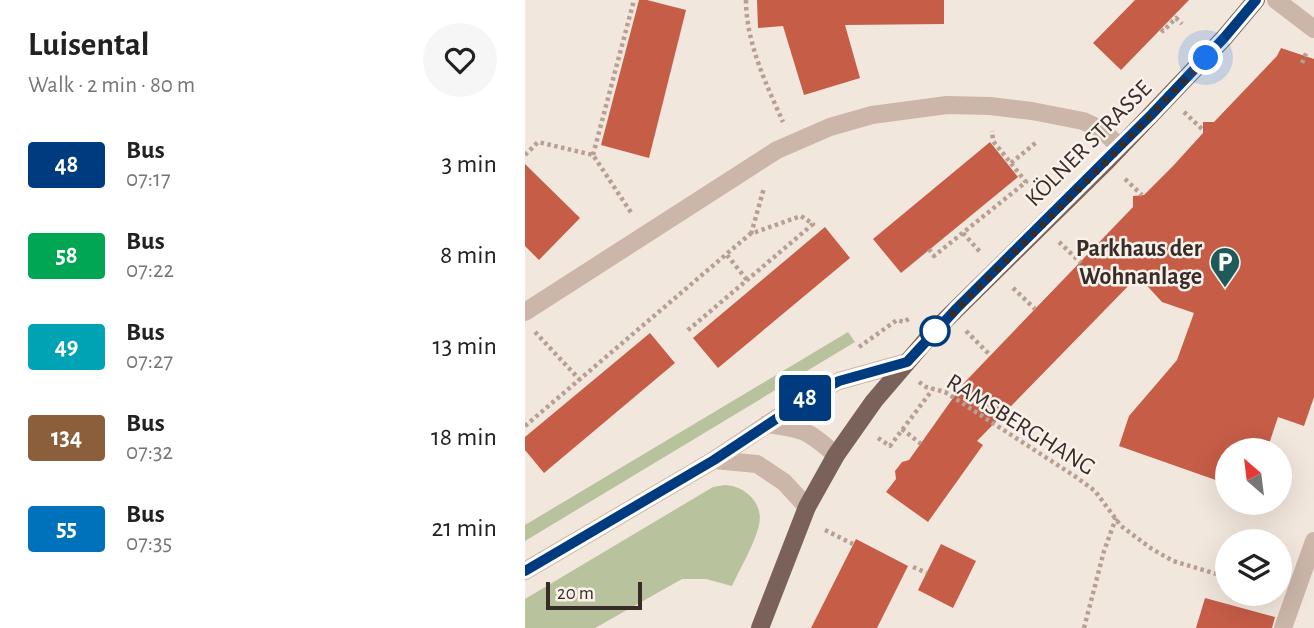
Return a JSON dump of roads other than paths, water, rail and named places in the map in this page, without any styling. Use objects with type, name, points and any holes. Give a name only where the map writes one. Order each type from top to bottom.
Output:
[{"type":"main road","name":"KÖLNER STRASSE","points":[[760,628],[805,512],[836,455],[874,401],[950,316],[1120,147],[1224,38],[1256,0]]},
{"type":"street","points":[[1276,0],[1314,29]]},
{"type":"street","points":[[526,318],[776,149],[830,127],[872,115],[947,105],[990,106],[1083,121],[1102,130],[1120,147]]},
{"type":"street","points":[[525,571],[714,460],[803,400],[839,381],[904,365]]},
{"type":"street","points":[[767,424],[800,428],[836,455]]},
{"type":"street","points":[[714,460],[757,464],[784,482],[805,512]]},
{"type":"street","points":[[1283,628],[1314,541]]},
{"type":"place","name":"Parkhaus der Wohnanlage","points":[[1225,289]]}]
